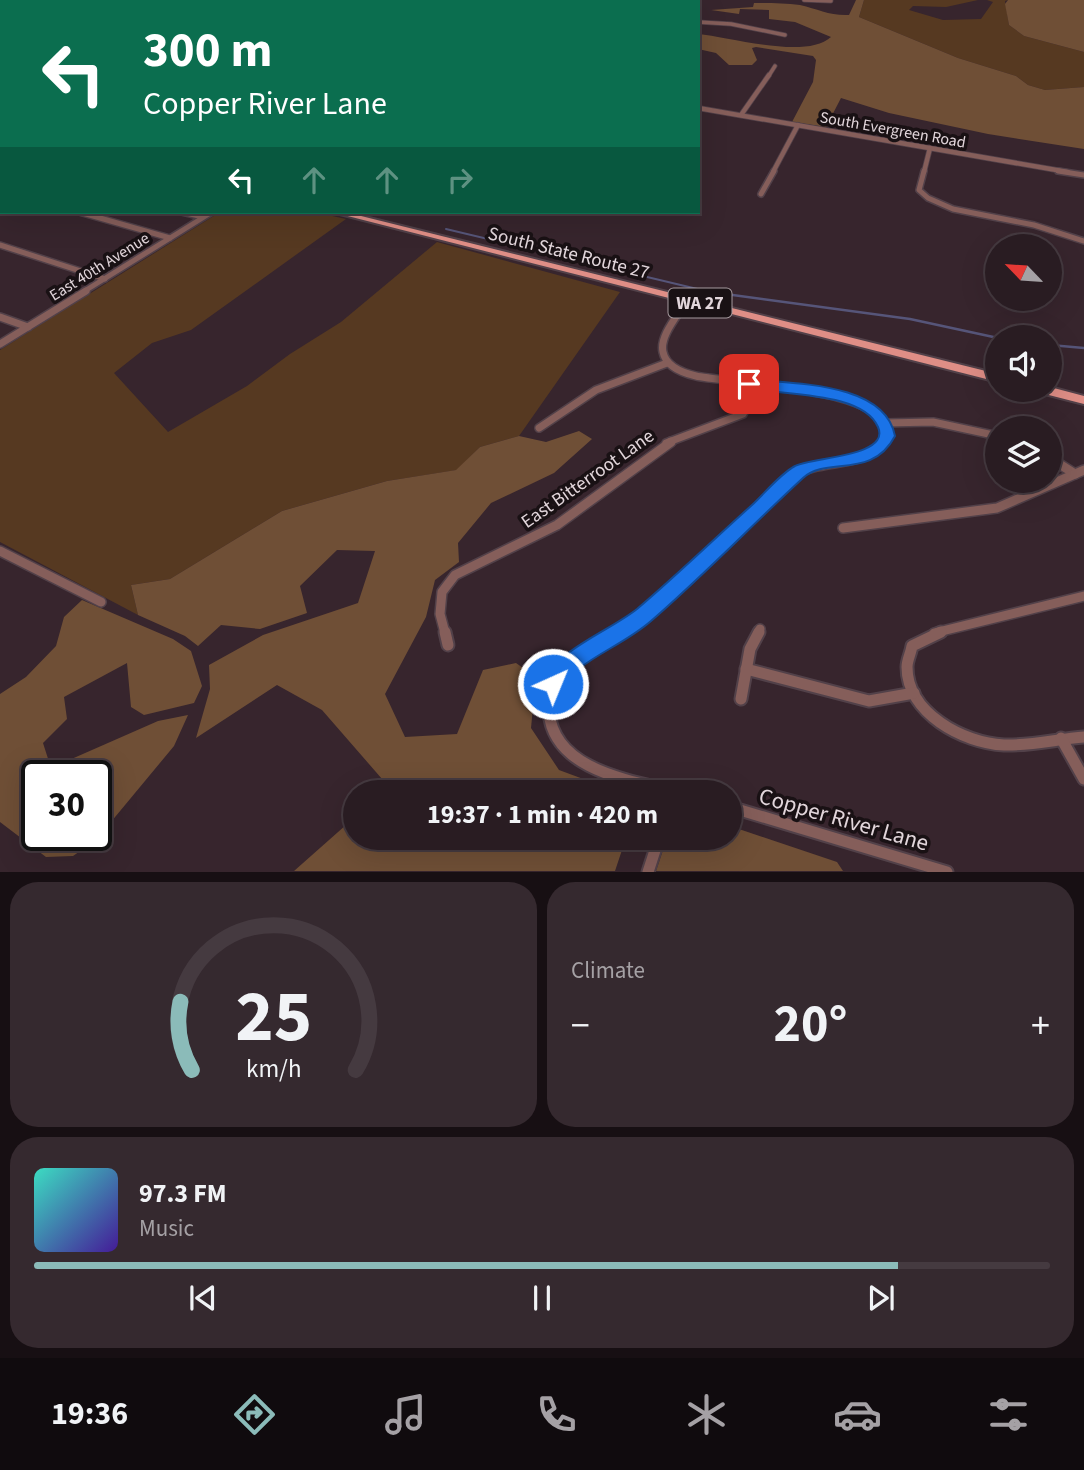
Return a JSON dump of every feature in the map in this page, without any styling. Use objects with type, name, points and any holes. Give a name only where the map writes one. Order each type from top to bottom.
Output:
[{"type":"main road","name":"South State Route 27","points":[[344,214],[985,375]]},
{"type":"main road","points":[[1062,394],[1084,400]]},
{"type":"street","points":[[804,0],[831,1]]},
{"type":"street","points":[[700,22],[731,24],[785,36]]},
{"type":"street","points":[[741,115],[775,66]]},
{"type":"street","name":"South Evergreen Road","points":[[700,108],[1084,175]]},
{"type":"street","points":[[761,194],[798,125]]},
{"type":"street","points":[[930,148],[919,190],[926,200],[950,208],[1029,223],[1084,241]]},
{"type":"street","points":[[86,214],[170,238]]},
{"type":"street","points":[[190,214],[203,217]]},
{"type":"street","name":"East 40th Avenue","points":[[0,344],[208,214]]},
{"type":"street","points":[[0,245],[105,279]]},
{"type":"street","points":[[638,780],[575,760],[554,737],[548,709],[553,684],[572,662],[614,638],[644,615],[801,470],[867,455],[881,448],[887,436],[885,423],[862,403],[837,395],[699,377],[680,371],[667,363],[661,351],[662,343],[687,300]]},
{"type":"street","points":[[0,317],[28,327]]},
{"type":"street","points":[[539,428],[596,390],[667,363]]},
{"type":"street","name":"East Bitterroot Lane","points":[[448,645],[440,614],[442,592],[455,575],[557,525],[665,444],[743,414],[749,403],[749,384]]},
{"type":"street","points":[[885,423],[933,422],[985,433]]},
{"type":"street","points":[[1062,464],[1080,472]]},
{"type":"street","points":[[843,528],[997,508],[1080,472]]},
{"type":"street","points":[[0,551],[101,601]]},
{"type":"street","points":[[1084,596],[932,634],[912,646],[907,668],[914,693],[947,727],[973,740],[1004,745],[1084,737]]},
{"type":"street","points":[[741,699],[750,649],[760,629]]},
{"type":"street","points":[[746,670],[869,701],[914,693]]},
{"type":"street","points":[[1061,738],[1084,779]]},
{"type":"street","name":"Copper River Lane","points":[[742,811],[947,872]]},
{"type":"street","points":[[648,872],[655,850]]},
{"type":"shaded area","points":[[856,0],[864,0],[859,17],[958,58],[1016,76],[1028,85],[1045,90],[1084,87],[1084,149],[988,134],[889,113],[841,98],[826,127],[792,122],[813,82],[816,60],[813,56],[756,47],[752,48],[757,60],[752,65],[729,65],[716,53],[700,49],[700,34],[787,47],[819,44],[831,37],[795,22],[769,19],[769,10],[740,9],[739,14],[711,10],[753,7],[754,3],[777,3],[849,15]]},
{"type":"shaded area","points":[[864,0],[978,0],[946,7],[913,6],[909,10],[943,20],[981,19],[993,2],[987,0],[1008,0],[1005,1],[1009,25],[1024,36],[1084,52],[1084,87],[1045,90],[1028,85],[1016,76],[958,58],[859,17]]},
{"type":"shaded area","points":[[1008,0],[1084,0],[1084,52],[1024,36],[1009,25],[1005,4]]},
{"type":"shaded area","points":[[217,214],[323,214],[346,219],[191,330],[152,343],[114,373],[168,432],[247,386],[290,354],[341,322],[437,242],[620,292],[519,436],[480,447],[457,470],[387,481],[282,511],[170,579],[131,585],[138,615],[0,542],[0,350]]},
{"type":"shaded area","points":[[579,431],[592,439],[554,473],[491,503],[458,543],[459,562],[435,580],[426,617],[385,694],[405,737],[457,734],[483,670],[516,663],[536,677],[531,728],[559,770],[586,780],[383,780],[322,710],[277,685],[196,738],[210,689],[209,665],[263,635],[358,603],[375,551],[337,550],[300,586],[307,613],[260,629],[221,625],[198,646],[185,636],[138,615],[131,585],[170,579],[282,511],[387,481],[456,470],[480,447],[519,436],[546,442]]},
{"type":"shaded area","points":[[82,600],[173,639],[191,651],[202,686],[194,703],[144,715],[131,707],[127,663],[64,697],[67,719],[43,743],[48,760],[21,760],[21,838],[0,822],[0,694],[26,677],[56,646],[64,617]]},
{"type":"shaded area","points":[[188,715],[174,746],[112,821],[112,760],[69,760],[158,721]]},
{"type":"shaded area","points":[[343,828],[343,850],[622,850],[615,871],[294,871]]},
{"type":"shaded area","points":[[742,830],[837,862],[843,871],[656,871],[663,850],[742,850]]},
{"type":"shaded area","points":[[38,851],[80,851],[73,856],[46,857]]},
{"type":"waterway","points":[[446,229],[709,292]]},
{"type":"waterway","points":[[703,291],[709,292]]},
{"type":"waterway","points":[[709,292],[910,319],[985,335]]},
{"type":"waterway","points":[[1062,346],[1084,348]]},
{"type":"route","points":[[553,684],[572,662],[614,638],[644,615],[801,470],[867,455],[881,448],[887,436],[885,423],[862,403],[837,395],[749,384]]}]
